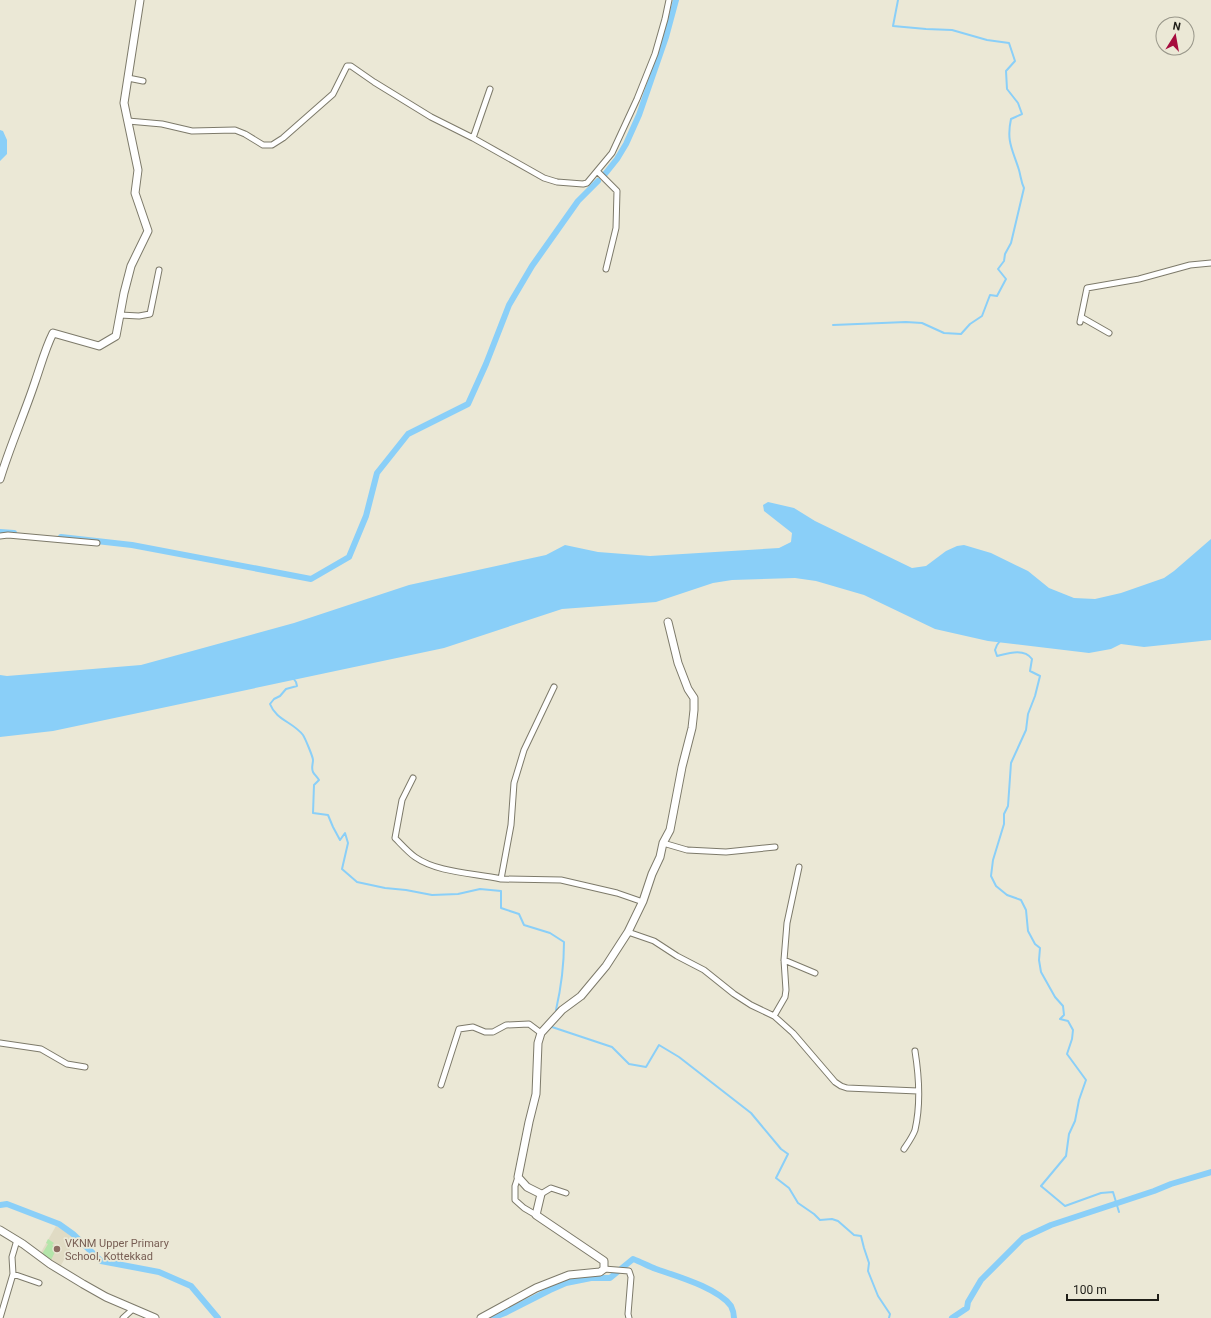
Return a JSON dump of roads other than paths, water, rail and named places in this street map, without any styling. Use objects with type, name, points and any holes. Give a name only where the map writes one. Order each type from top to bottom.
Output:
[{"type":"street","points":[[0,479],[8,452],[35,382],[46,347],[53,333],[99,346],[116,336],[131,266],[148,231],[135,192],[138,170],[124,103],[140,0]]},
{"type":"street","points":[[128,121],[162,124],[192,131],[235,130],[263,145],[272,146],[333,94],[344,70],[347,66],[351,66],[431,117],[473,138],[544,178],[557,182],[583,184],[587,183],[612,153],[637,99],[655,54],[669,0]]},
{"type":"street","points":[[128,78],[143,81]]},
{"type":"street","points":[[473,138],[490,89]]},
{"type":"street","points":[[597,171],[617,191],[616,228],[606,269]]},
{"type":"street","points":[[1109,333],[1080,319],[1087,288],[1139,279],[1190,265],[1211,263]]},
{"type":"street","points":[[120,315],[139,316],[150,314],[158,270]]},
{"type":"street","points":[[0,536],[8,535],[97,543]]},
{"type":"street","points":[[604,1269],[604,1261],[524,1208],[515,1200],[515,1186],[536,1094],[538,1043],[540,1033],[562,1010],[581,996],[606,966],[628,932],[643,902],[652,874],[660,857],[672,823],[682,767],[692,728],[694,698],[688,689],[678,663],[668,622]]},
{"type":"street","points":[[501,879],[511,825],[514,783],[524,750],[554,687]]},
{"type":"street","points":[[412,778],[402,800],[396,838],[414,857],[444,869],[501,879],[561,880],[618,893],[643,902]]},
{"type":"street","points":[[664,843],[687,850],[726,852],[775,847]]},
{"type":"street","points":[[774,1016],[785,997],[784,960],[787,923],[799,867]]},
{"type":"street","points":[[628,932],[654,942],[704,970],[734,994],[751,1005],[774,1016],[793,1033],[835,1082],[841,1086],[847,1088],[918,1091]]},
{"type":"street","points":[[784,960],[815,973]]},
{"type":"street","points":[[441,1085],[459,1029],[473,1027],[485,1032],[493,1032],[506,1025],[529,1024],[540,1033]]},
{"type":"street","points":[[0,1043],[41,1050],[67,1064],[85,1067]]},
{"type":"street","points":[[904,1149],[915,1131],[918,1107],[918,1072],[914,1051]]},
{"type":"street","points":[[518,1177],[528,1187],[541,1194]]},
{"type":"street","points":[[536,1215],[541,1194],[550,1188],[566,1193]]},
{"type":"street","points":[[0,1230],[17,1240],[50,1264],[83,1284],[106,1297],[155,1318]]},
{"type":"street","points":[[0,1318],[13,1274],[12,1257],[17,1240]]},
{"type":"street","points":[[481,1318],[536,1288],[569,1275],[600,1272],[604,1269],[630,1271],[629,1318]]},
{"type":"street","points":[[13,1274],[39,1283]]},
{"type":"street","points":[[123,1318],[133,1309]]},
{"type":"water","points":[[0,130],[3,131],[7,140],[7,154],[0,161]]},
{"type":"water","points":[[768,502],[794,508],[815,521],[912,568],[926,566],[946,551],[957,546],[964,545],[991,553],[1028,571],[1049,588],[1074,598],[1095,599],[1121,593],[1164,578],[1211,539],[1211,640],[1144,647],[1121,644],[1111,649],[1089,653],[988,641],[935,629],[864,595],[816,581],[795,578],[732,580],[713,583],[656,602],[562,609],[444,648],[53,731],[0,737],[0,675],[7,676],[141,665],[294,623],[409,585],[546,555],[565,545],[598,552],[650,556],[779,548],[791,542],[792,533],[764,511],[763,505]]},
{"type":"waterway","points":[[605,174],[617,159],[626,144],[639,115],[666,37],[676,0]]},
{"type":"waterway","points":[[833,325],[906,322],[922,323],[944,333],[961,334],[970,324],[982,316],[990,295],[997,296],[1006,279],[998,269],[1004,261],[1005,254],[1011,243],[1024,188],[1011,146],[1009,134],[1011,119],[1022,114],[1018,103],[1007,89],[1006,71],[1015,61],[1009,43],[987,40],[952,30],[893,26],[898,0]]},
{"type":"waterway","points":[[61,537],[132,545],[311,579],[349,557],[366,516],[377,473],[408,434],[468,404],[486,364],[509,305],[532,266],[578,201],[598,181]]},
{"type":"waterway","points":[[0,532],[14,533]]},
{"type":"waterway","points":[[1000,641],[995,650],[997,656],[1016,652],[1025,653],[1032,659],[1030,671],[1040,676],[1035,696],[1028,714],[1026,730],[1011,763],[1008,806],[1004,814],[1004,824],[993,860],[991,876],[996,886],[1007,895],[1021,900],[1026,910],[1028,931],[1035,944],[1040,948],[1039,960],[1041,972],[1055,997],[1063,1006],[1064,1015],[1060,1019],[1068,1021],[1073,1030],[1072,1039],[1067,1054],[1086,1080],[1079,1100],[1075,1121],[1069,1134],[1066,1156],[1041,1186],[1065,1206],[1101,1193],[1113,1192],[1119,1212]]},
{"type":"waterway","points":[[293,678],[297,686],[286,689],[270,704],[276,714],[303,735],[307,743],[313,758],[312,770],[319,780],[314,785],[313,813],[328,815],[340,840],[345,833],[348,843],[342,869],[357,882],[432,895],[458,894],[480,889],[501,891],[501,908],[519,914],[524,925],[550,933],[564,942],[562,976],[556,1010]]},
{"type":"waterway","points":[[552,1027],[612,1047],[629,1064],[646,1067],[659,1045],[679,1057],[751,1113],[781,1149],[788,1154],[776,1178],[789,1188],[798,1203],[820,1220],[832,1219],[838,1221],[854,1235],[861,1236],[869,1263],[868,1271],[878,1296],[890,1314],[889,1318]]},
{"type":"waterway","points":[[952,1318],[967,1308],[968,1302],[981,1280],[1023,1238],[1051,1225],[1211,1172]]},
{"type":"waterway","points":[[0,1205],[7,1204],[59,1224],[73,1234],[101,1261],[159,1272],[191,1286],[218,1318]]},
{"type":"waterway","points":[[492,1318],[566,1283],[591,1278],[610,1278],[633,1259],[707,1288],[731,1306],[734,1318]]},
{"type":"place","name":"VKNM Upper Primary School, Kottekkad","points":[[57,1249]]}]
